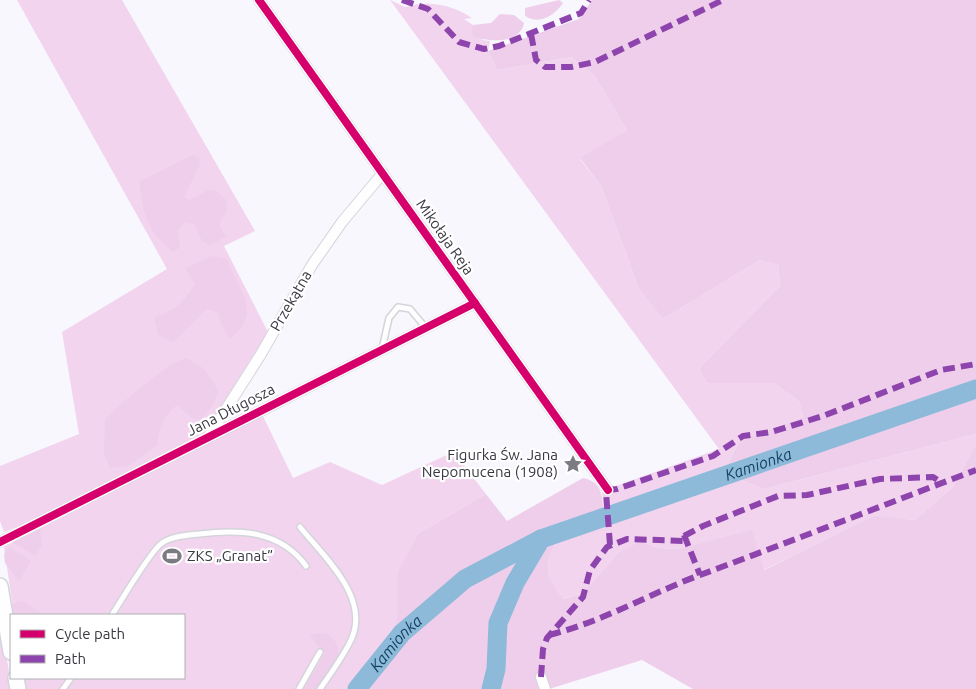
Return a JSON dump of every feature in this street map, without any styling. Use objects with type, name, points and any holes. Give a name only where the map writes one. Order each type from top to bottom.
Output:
[{"type":"street","name":"Mikołaja Reja","points":[[260,0],[608,490]]},
{"type":"street","name":"Przekątna","points":[[208,436],[260,354],[312,265],[342,222],[383,173]]},
{"type":"street","name":"Jana Długosza","points":[[0,542],[475,303]]},
{"type":"street","points":[[0,586],[10,646]]},
{"type":"street","points":[[541,677],[545,689]]},
{"type":"lane","points":[[382,350],[389,318],[398,307],[410,309],[426,328]]},
{"type":"lane","points":[[300,527],[348,587],[355,602],[357,614],[352,638],[320,689]]},
{"type":"lane","points":[[113,614],[162,543],[187,535],[229,531],[259,534],[285,545],[306,566]]},
{"type":"lane","points":[[299,689],[320,652]]},
{"type":"shaded area","points":[[17,0],[122,0],[255,231],[224,246],[268,332],[205,432],[34,520],[4,532],[0,521],[0,466],[79,434],[62,332],[167,269]]},
{"type":"shaded area","points":[[390,0],[405,7],[430,4],[456,9],[465,13],[472,18],[464,19],[473,25],[471,31],[483,40],[490,41],[488,51],[497,70],[573,57],[594,75],[627,130],[580,159],[601,186],[639,289],[663,319],[760,260],[778,263],[780,286],[699,368],[707,383],[773,383],[799,401],[803,417],[740,440],[723,473],[764,489],[976,434],[976,444],[953,487],[915,520],[875,517],[763,570],[752,531],[678,549],[658,548],[639,541],[619,552],[583,593],[562,599],[550,580],[548,572],[549,558],[562,530],[604,515],[602,491],[719,449]]},
{"type":"shaded area","points":[[559,0],[563,3],[546,18],[536,20],[525,16],[525,8]]},
{"type":"shaded area","points":[[592,0],[976,0],[976,434],[764,489],[723,473],[740,440],[803,417],[799,401],[773,383],[707,383],[699,368],[780,286],[778,264],[760,260],[663,319],[639,289],[601,186],[580,158],[627,130],[594,75],[572,57],[497,70],[488,51],[579,19]]},
{"type":"shaded area","points":[[500,14],[514,15],[524,23],[517,35],[503,40],[488,40],[474,37],[471,31],[473,25],[491,23]]},
{"type":"shaded area","points":[[192,155],[199,158],[200,164],[184,197],[189,200],[208,190],[216,191],[221,195],[227,201],[227,210],[219,224],[226,237],[209,245],[202,241],[195,225],[185,222],[178,230],[180,247],[173,252],[157,236],[148,221],[139,182]]},
{"type":"shaded area","points":[[212,256],[227,259],[242,291],[247,310],[240,329],[230,339],[221,323],[219,313],[207,309],[174,342],[159,336],[154,318],[178,305],[195,283],[185,268]]},
{"type":"shaded area","points":[[187,358],[204,369],[218,390],[211,407],[199,420],[192,418],[177,405],[162,422],[157,445],[128,466],[110,468],[104,453],[105,419],[123,402],[171,364]]},
{"type":"shaded area","name":"ZKS „Granat”","points":[[261,412],[293,478],[330,462],[382,485],[453,452],[486,494],[419,533],[398,606],[397,621],[351,689],[26,689],[24,679],[185,679],[185,614],[14,614],[4,547]]},
{"type":"shaded area","points":[[976,444],[976,689],[693,689],[642,660],[549,689],[351,689],[397,621],[398,572],[419,533],[486,494],[507,521],[583,478],[590,480],[598,487],[602,496],[604,515],[562,530],[549,558],[548,572],[563,599],[583,593],[619,552],[639,541],[658,548],[678,549],[752,530],[764,570],[875,516],[915,520],[953,487]]},
{"type":"shaded area","points":[[40,529],[42,546],[35,556],[12,542]]},
{"type":"shaded area","points":[[9,547],[31,561],[19,581],[5,563],[4,554]]},
{"type":"shaded area","points":[[21,601],[42,614],[14,614],[12,604]]},
{"type":"shaded area","points":[[0,619],[12,689],[0,689]]},
{"type":"shaded area","points":[[324,634],[333,639],[337,645],[337,658],[330,672],[317,689],[304,689],[325,654],[310,635]]},
{"type":"waterway","name":"Kamionka","points":[[491,689],[496,669],[498,623],[515,583],[541,539],[976,389]]},
{"type":"waterway","name":"Kamionka","points":[[357,689],[402,633],[465,579],[541,539]]},
{"type":"marked path","points":[[402,0],[428,9],[459,42],[484,49],[499,46],[581,13],[589,0]]},
{"type":"marked path","points":[[531,34],[536,60],[545,67],[571,67],[595,62],[723,0]]},
{"type":"marked path","points":[[610,545],[606,492],[608,490],[617,489],[713,456],[743,436],[771,432],[823,416],[941,370],[976,364]]},
{"type":"marked path","points":[[549,635],[588,623],[681,582],[976,470]]},
{"type":"marked path","points":[[684,536],[703,526],[778,496],[807,495],[880,479],[933,477],[942,483]]},
{"type":"marked path","points":[[684,535],[700,575]]},
{"type":"marked path","points":[[541,677],[543,649],[547,638],[583,597],[590,570],[607,547],[627,539],[686,541]]},
{"type":"cycle path","points":[[259,0],[608,490]]},
{"type":"cycle path","points":[[0,542],[475,303]]},
{"type":"place","name":"Figurka Św. Jana Nepomucena (1908)","points":[[573,464]]},
{"type":"place","name":"ZKS „Granat”","points":[[172,556]]}]
